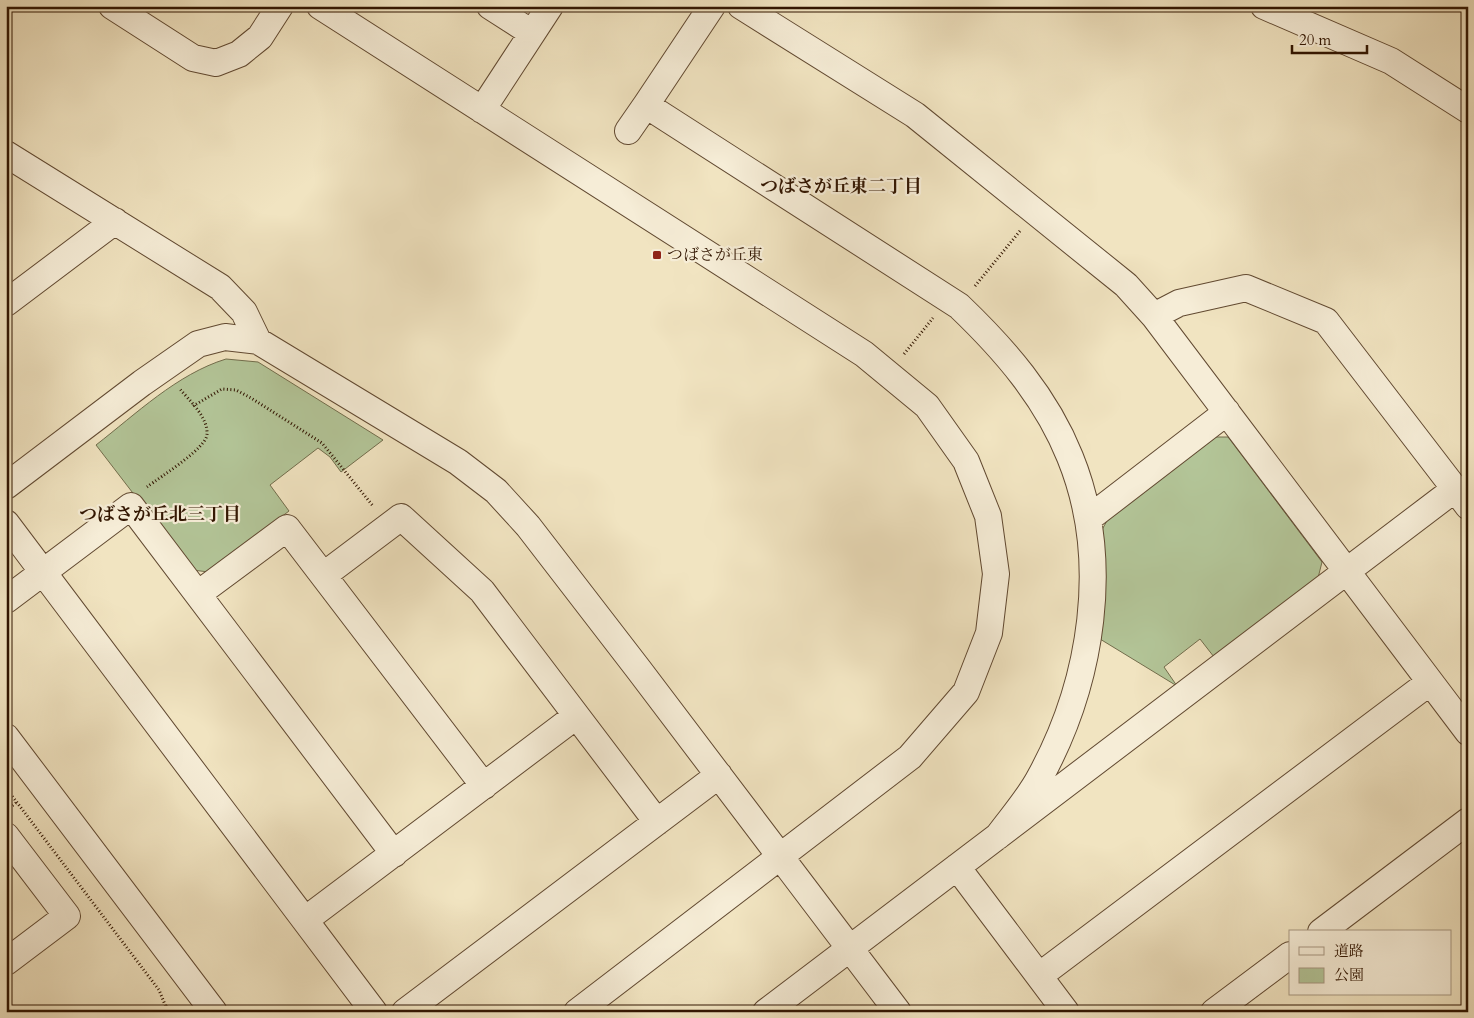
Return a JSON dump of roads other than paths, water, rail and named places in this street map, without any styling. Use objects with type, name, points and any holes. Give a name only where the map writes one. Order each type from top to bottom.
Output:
[{"type":"street","points":[[112,6],[193,58],[216,63],[239,54],[260,37],[277,10]]},
{"type":"street","points":[[320,6],[864,354],[927,406],[966,461],[988,516],[996,574],[989,633],[966,692],[910,757],[577,1012]]},
{"type":"street","points":[[490,6],[532,34]]},
{"type":"street","points":[[482,110],[550,6]]},
{"type":"street","points":[[628,131],[712,6]]},
{"type":"street","points":[[741,6],[915,115],[1126,285],[1154,316],[1468,732]]},
{"type":"street","points":[[1264,6],[1391,61],[1468,110]]},
{"type":"street","points":[[646,105],[953,302],[992,337],[1023,375],[1051,418],[1070,457],[1088,519],[1092,598],[1085,658],[1072,709],[1039,778],[998,836]]},
{"type":"street","points":[[6,154],[220,287],[244,312],[258,340]]},
{"type":"street","points":[[6,303],[116,221]]},
{"type":"street","points":[[766,1012],[793,1004],[850,948],[1347,571],[1461,498],[1326,321],[1246,288],[1179,303],[1154,316]]},
{"type":"street","points":[[6,486],[198,344],[225,337],[258,340],[458,462],[496,491],[528,526],[898,1012]]},
{"type":"street","points":[[1088,519],[1227,412]]},
{"type":"street","points":[[6,600],[131,506],[394,854]]},
{"type":"street","points":[[324,575],[401,517],[482,591],[656,822]]},
{"type":"street","points":[[6,523],[374,1012]]},
{"type":"street","points":[[198,594],[287,528],[484,786]]},
{"type":"street","points":[[1039,976],[1430,682]]},
{"type":"street","points":[[305,920],[576,716]]},
{"type":"street","points":[[6,737],[214,1012]]},
{"type":"street","points":[[405,1012],[719,775]]},
{"type":"street","points":[[1324,930],[1468,821]]},
{"type":"street","points":[[6,836],[67,916],[6,962]]},
{"type":"street","points":[[957,867],[1066,1012]]},
{"type":"street","points":[[1214,1012],[1289,956]]},
{"type":"place","name":"つばさが丘東","points":[[657,255]]},
{"type":"district","name":"つばさが丘東二丁目","points":[[841,186]]},
{"type":"district","name":"つばさが丘北三丁目","points":[[160,514]]}]
